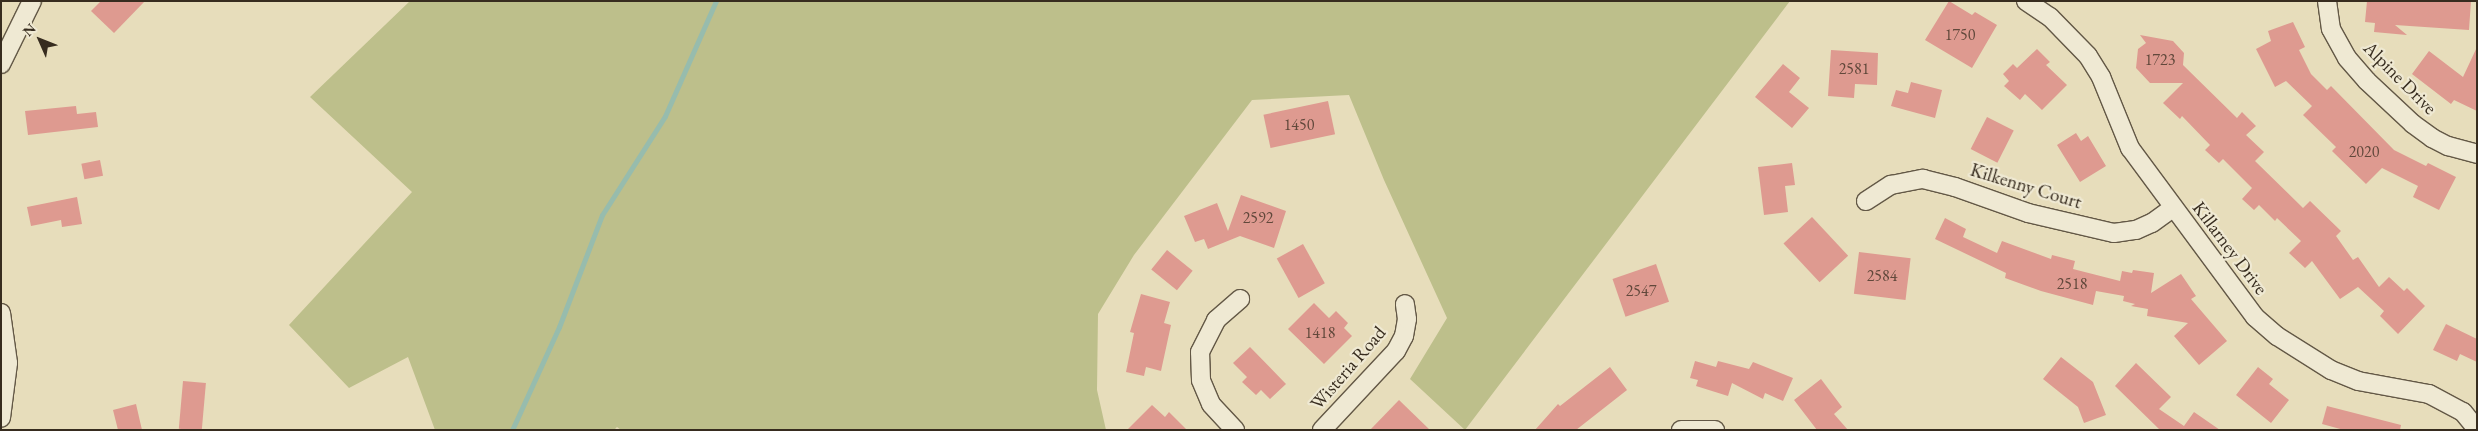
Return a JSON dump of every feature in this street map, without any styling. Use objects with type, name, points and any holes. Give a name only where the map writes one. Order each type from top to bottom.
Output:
[{"type":"street","points":[[1,64],[32,1]]},
{"type":"street","name":"Killarney Drive","points":[[2026,1],[2050,17],[2088,56],[2101,77],[2130,148],[2255,317],[2277,336],[2331,370],[2358,381],[2429,394],[2446,401],[2463,412],[2477,429]]},
{"type":"street","name":"Alpine Drive","points":[[2327,1],[2331,29],[2347,58],[2367,81],[2413,124],[2432,138],[2448,146],[2477,154]]},
{"type":"street","name":"Kilkenny Court","points":[[1866,201],[1891,185],[1923,179],[1955,186],[2028,213],[2114,233],[2136,230],[2152,224],[2173,208]]},
{"type":"street","points":[[1235,430],[1211,404],[1202,380],[1200,352],[1216,320],[1240,299]]},
{"type":"street","name":"Wisteria Road","points":[[1322,430],[1396,351],[1404,336],[1407,318],[1405,304]]},
{"type":"street","points":[[1,313],[8,363],[1,418]]},
{"type":"street","points":[[1682,430],[1715,430]]},
{"type":"green space","points":[[410,1],[1790,1],[1465,430],[1410,379],[1447,318],[1384,180],[1349,95],[1252,100],[1134,255],[1098,314],[1097,390],[1106,430],[621,430],[617,427],[614,430],[435,430],[408,357],[349,388],[289,325],[412,192],[310,97]]},
{"type":"building","points":[[101,1],[145,1],[114,33],[91,11]]},
{"type":"building","points":[[1949,1],[1972,15],[1975,12],[1997,25],[1972,68],[1925,40]]},
{"type":"building","points":[[2367,1],[2471,1],[2469,30],[2395,25],[2407,35],[2374,32],[2375,23],[2365,22]]},
{"type":"building","points":[[2293,22],[2305,47],[2299,50],[2311,74],[2327,90],[2331,86],[2394,150],[2426,166],[2428,163],[2456,177],[2439,210],[2413,197],[2418,186],[2382,168],[2366,184],[2332,151],[2336,147],[2303,115],[2312,106],[2286,81],[2275,87],[2256,49],[2271,41],[2268,31]]},
{"type":"building","points":[[2140,35],[2173,41],[2184,53],[2183,65],[2237,118],[2242,112],[2256,126],[2246,135],[2264,152],[2255,161],[2303,208],[2310,201],[2341,231],[2336,236],[2353,260],[2358,257],[2379,287],[2389,277],[2404,291],[2407,288],[2425,306],[2398,334],[2380,316],[2384,311],[2358,287],[2340,299],[2312,261],[2305,268],[2289,253],[2301,241],[2277,218],[2275,221],[2259,205],[2254,210],[2242,199],[2252,188],[2223,159],[2219,163],[2205,150],[2210,145],[2182,116],[2180,119],[2163,103],[2183,83],[2150,83],[2136,68],[2138,49],[2146,43]]},
{"type":"building","points":[[2477,47],[2477,111],[2454,100],[2451,104],[2412,74],[2429,51],[2463,77]]},
{"type":"building","points":[[2037,49],[2050,62],[2046,65],[2067,85],[2042,110],[2025,94],[2020,100],[2004,86],[2009,81],[2003,74],[2013,64],[2017,68]]},
{"type":"building","points":[[1831,50],[1878,53],[1877,85],[1855,84],[1854,98],[1828,96]]},
{"type":"building","points":[[1783,64],[1800,78],[1789,92],[1809,108],[1792,128],[1755,97]]},
{"type":"building","points":[[1911,82],[1942,90],[1935,118],[1891,106],[1896,90],[1908,93]]},
{"type":"building","points":[[1328,101],[1335,134],[1271,148],[1263,115]]},
{"type":"building","points":[[76,106],[77,114],[96,112],[98,127],[28,135],[25,111]]},
{"type":"building","points":[[1987,117],[2014,131],[1997,163],[1971,149]]},
{"type":"building","points":[[2076,133],[2081,141],[2088,136],[2106,166],[2080,182],[2057,145]]},
{"type":"building","points":[[100,160],[103,176],[84,179],[81,164]]},
{"type":"building","points":[[1792,163],[1795,185],[1785,186],[1788,212],[1764,215],[1758,167]]},
{"type":"building","points":[[1241,195],[1286,211],[1274,248],[1240,236],[1208,249],[1204,239],[1195,242],[1184,216],[1217,203],[1228,231]]},
{"type":"building","points":[[77,197],[82,224],[62,227],[61,220],[31,226],[27,207]]},
{"type":"building","points":[[1812,217],[1848,256],[1820,282],[1783,244]]},
{"type":"building","points":[[1945,218],[1966,229],[1963,237],[1997,253],[2002,241],[2051,259],[2052,255],[2075,261],[2073,269],[2120,281],[2122,271],[2132,273],[2133,270],[2154,273],[2151,293],[2181,274],[2196,296],[2191,299],[2227,341],[2199,365],[2174,336],[2188,323],[2147,316],[2148,309],[2131,306],[2135,304],[2123,301],[2124,296],[2096,291],[2093,305],[2041,291],[2005,278],[2006,273],[1935,239]]},
{"type":"building","points":[[1303,244],[1325,283],[1299,298],[1277,259]]},
{"type":"building","points":[[1167,250],[1193,271],[1177,290],[1151,269]]},
{"type":"building","points":[[1859,252],[1911,258],[1905,300],[1854,294]]},
{"type":"building","points":[[1656,264],[1669,302],[1626,317],[1613,279]]},
{"type":"building","points":[[1141,294],[1170,302],[1164,323],[1171,325],[1161,371],[1146,367],[1144,376],[1126,372],[1134,333],[1130,332]]},
{"type":"building","points":[[1314,303],[1329,318],[1336,311],[1348,323],[1344,328],[1352,336],[1324,364],[1288,329]]},
{"type":"building","points":[[2446,324],[2477,339],[2477,362],[2460,354],[2457,361],[2433,350]]},
{"type":"building","points":[[1250,347],[1286,384],[1270,399],[1261,390],[1256,395],[1242,382],[1247,377],[1233,363]]},
{"type":"building","points":[[2061,357],[2093,382],[2106,415],[2084,423],[2078,407],[2043,379]]},
{"type":"building","points":[[1695,361],[1716,367],[1718,361],[1749,369],[1753,362],[1793,378],[1783,401],[1765,393],[1763,399],[1732,383],[1728,396],[1696,386],[1698,380],[1690,378]]},
{"type":"building","points":[[2136,363],[2171,397],[2159,409],[2184,426],[2194,412],[2220,430],[2160,430],[2115,386]]},
{"type":"building","points":[[1610,367],[1627,390],[1576,430],[1535,430],[1558,404],[1560,406]]},
{"type":"building","points":[[2258,367],[2273,379],[2269,384],[2289,400],[2271,423],[2236,395]]},
{"type":"building","points":[[1821,379],[1842,407],[1834,414],[1848,430],[1817,430],[1794,400]]},
{"type":"building","points":[[183,381],[206,383],[202,430],[179,429]]},
{"type":"building","points":[[1399,400],[1430,430],[1370,430]]},
{"type":"building","points":[[136,404],[142,430],[118,430],[113,410]]},
{"type":"building","points":[[1152,405],[1165,417],[1169,412],[1187,430],[1127,430]]},
{"type":"building","points":[[2327,406],[2401,425],[2400,430],[2344,430],[2322,424]]},
{"type":"waterway","points":[[512,430],[559,327],[602,215],[665,116],[716,1]]}]
